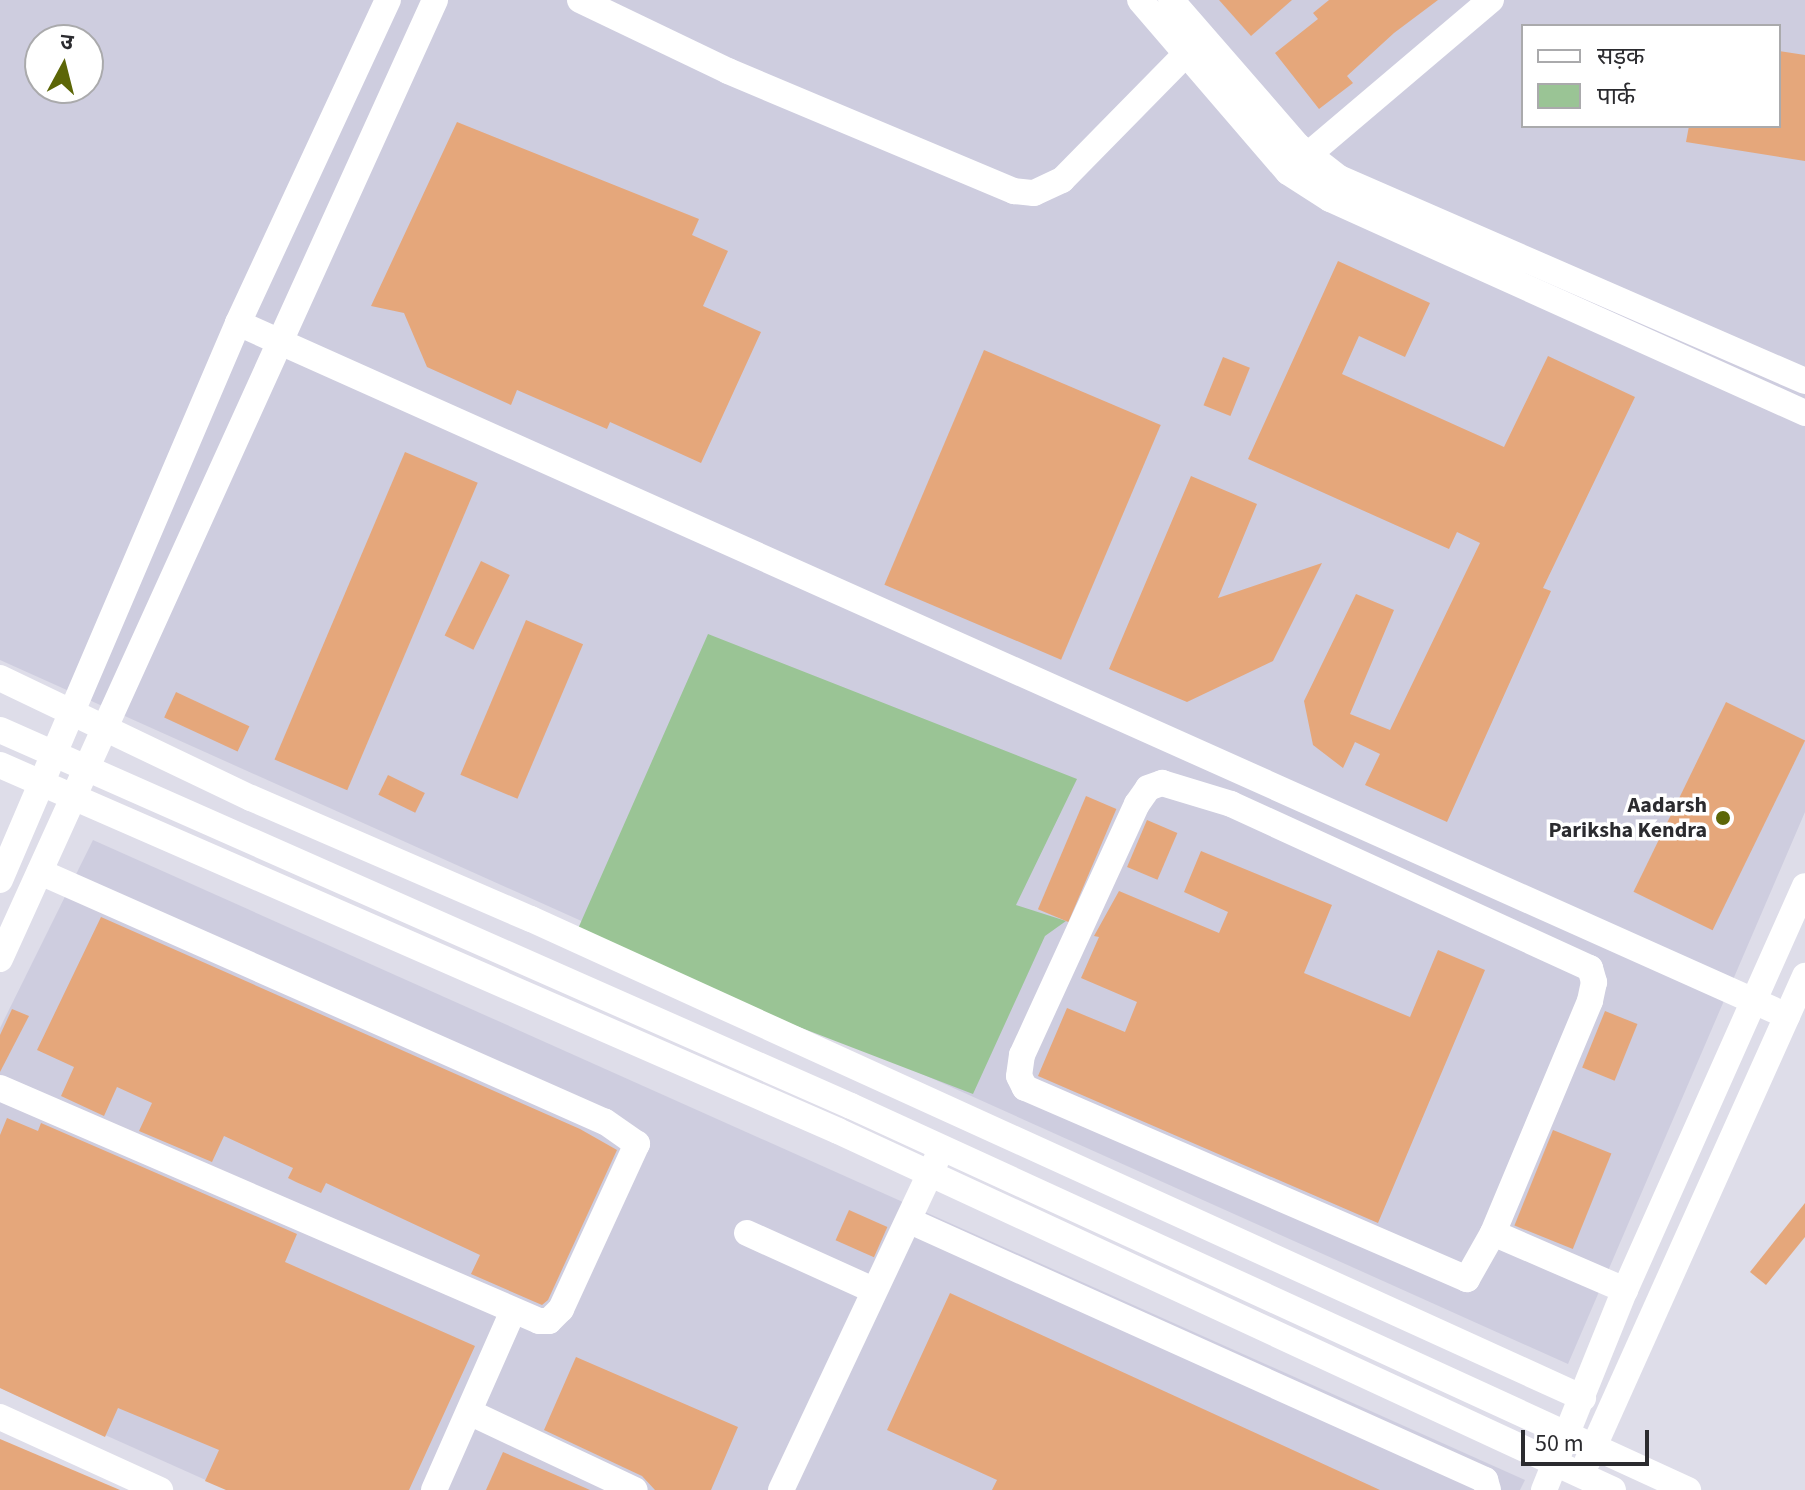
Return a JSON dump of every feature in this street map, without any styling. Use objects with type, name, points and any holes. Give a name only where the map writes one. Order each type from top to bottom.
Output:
[{"type":"street","points":[[0,880],[238,323],[388,0]]},
{"type":"street","points":[[0,959],[435,0]]},
{"type":"street","points":[[580,0],[728,71],[1024,192],[1062,180],[1186,54]]},
{"type":"street","points":[[1140,0],[1186,54],[1330,199],[1805,413]]},
{"type":"street","points":[[1171,0],[1297,164],[1339,178],[1805,381]]},
{"type":"street","points":[[1297,164],[1491,0]]},
{"type":"street","points":[[238,323],[1787,1016]]},
{"type":"street","points":[[0,678],[251,798],[531,919],[1583,1398]]},
{"type":"street","points":[[0,730],[941,1148],[1688,1490]]},
{"type":"street","points":[[0,765],[930,1175],[1555,1459],[1577,1483],[1613,1490]]},
{"type":"street","points":[[1162,783],[1187,787],[1231,804],[1590,968],[1594,982],[1590,1001],[1493,1233],[1467,1279],[1455,1277],[1025,1088],[1019,1076],[1022,1055],[1148,788],[1162,783]]},
{"type":"street","points":[[0,1088],[512,1313],[549,1321],[561,1309],[626,1176],[637,1144],[630,1135],[40,872]]},
{"type":"street","points":[[1544,1490],[1625,1290],[1805,886]]},
{"type":"street","points":[[1577,1483],[1805,976]]},
{"type":"street","points":[[781,1490],[873,1290],[910,1221],[941,1148]]},
{"type":"street","points":[[910,1221],[1485,1480],[1488,1490]]},
{"type":"street","points":[[747,1233],[873,1290]]},
{"type":"street","points":[[1493,1233],[1625,1290]]},
{"type":"street","points":[[434,1490],[512,1313]]},
{"type":"street","points":[[469,1412],[635,1490]]},
{"type":"street","points":[[0,1417],[160,1490]]},
{"type":"shaded area","points":[[0,0],[1805,0],[1805,812],[1568,1364],[0,660]]},
{"type":"shaded area","points":[[93,840],[1525,1480],[1520,1490],[228,1490],[0,1388],[0,1028]]},
{"type":"green space","points":[[708,634],[1077,779],[1016,905],[1066,921],[1045,936],[973,1094],[573,940]]},
{"type":"building","points":[[1219,0],[1292,0],[1251,36]]},
{"type":"building","points":[[1329,0],[1438,0],[1394,33],[1347,76],[1353,83],[1319,109],[1275,53],[1318,19],[1313,13]]},
{"type":"building","points":[[1781,51],[1805,55],[1805,161],[1686,142],[1689,128],[1781,128]]},
{"type":"building","points":[[457,122],[699,219],[692,235],[728,251],[703,306],[761,332],[701,463],[610,422],[607,429],[517,390],[511,405],[427,367],[404,313],[371,306]]},
{"type":"building","points":[[1338,261],[1430,303],[1405,357],[1359,336],[1342,374],[1504,447],[1548,356],[1635,397],[1543,588],[1551,591],[1447,822],[1365,785],[1380,754],[1355,742],[1343,768],[1313,745],[1304,701],[1356,594],[1394,610],[1350,714],[1390,730],[1480,543],[1457,532],[1449,549],[1248,459]]},
{"type":"building","points":[[984,350],[1161,425],[1061,660],[884,585]]},
{"type":"building","points":[[1223,357],[1250,368],[1230,416],[1204,405]]},
{"type":"building","points":[[405,452],[478,483],[347,790],[274,759]]},
{"type":"building","points":[[1191,476],[1257,504],[1218,598],[1322,563],[1273,661],[1187,702],[1109,669]]},
{"type":"building","points":[[481,561],[510,575],[473,650],[445,636]]},
{"type":"building","points":[[526,620],[583,644],[517,799],[460,775]]},
{"type":"building","points":[[176,692],[249,726],[238,752],[164,717]]},
{"type":"building","name":"Aadarsh Pariksha Kendra","points":[[1726,702],[1805,741],[1713,930],[1634,892]]},
{"type":"building","points":[[388,775],[425,793],[415,813],[378,795]]},
{"type":"building","points":[[1086,796],[1116,809],[1068,922],[1038,909]]},
{"type":"building","points":[[1147,820],[1177,833],[1157,880],[1127,867]]},
{"type":"building","points":[[1201,851],[1332,905],[1304,973],[1410,1017],[1438,950],[1485,970],[1378,1223],[1038,1076],[1067,1008],[1125,1032],[1137,1002],[1081,978],[1099,937],[1094,936],[1119,891],[1219,933],[1228,912],[1184,892]]},
{"type":"building","points":[[101,917],[580,1129],[617,1150],[548,1300],[542,1305],[471,1274],[480,1255],[326,1183],[321,1193],[296,1182],[288,1178],[293,1168],[224,1136],[212,1162],[139,1131],[152,1103],[117,1087],[104,1116],[61,1096],[74,1067],[37,1050]]},
{"type":"building","points":[[12,1009],[29,1016],[0,1072],[0,1035]]},
{"type":"building","points":[[1605,1011],[1637,1024],[1615,1081],[1582,1068]]},
{"type":"building","points":[[7,1118],[38,1131],[41,1123],[297,1234],[285,1262],[475,1346],[409,1490],[226,1490],[205,1481],[219,1450],[118,1408],[105,1437],[0,1388],[0,1135]]},
{"type":"building","points":[[1553,1130],[1611,1154],[1573,1249],[1514,1225]]},
{"type":"building","points":[[1805,1203],[1805,1237],[1766,1285],[1750,1272]]},
{"type":"building","points":[[849,1210],[887,1227],[874,1257],[836,1240]]},
{"type":"building","points":[[950,1293],[1380,1490],[992,1490],[997,1480],[887,1430]]},
{"type":"building","points":[[576,1357],[738,1427],[711,1490],[655,1490],[642,1476],[544,1430]]},
{"type":"building","points":[[0,1439],[120,1490],[0,1490]]},
{"type":"building","points":[[503,1452],[590,1490],[486,1490]]},
{"type":"place","name":"Aadarsh Pariksha Kendra","points":[[1723,818]]}]
